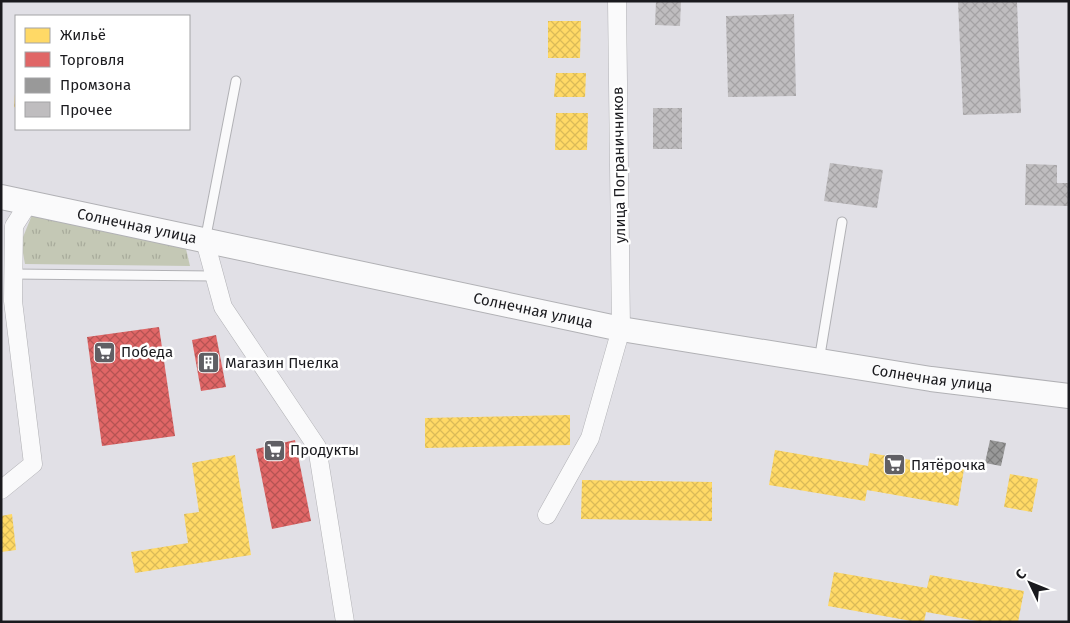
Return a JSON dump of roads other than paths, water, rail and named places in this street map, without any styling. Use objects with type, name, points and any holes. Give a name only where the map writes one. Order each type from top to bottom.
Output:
[{"type":"street","name":"улица Пограничников","points":[[548,515],[590,438],[621,330],[617,1]]},
{"type":"street","name":"Солнечная улица","points":[[1,197],[621,330],[931,379],[1069,396]]},
{"type":"street","points":[[1,490],[33,464],[7,302],[12,274],[14,226],[28,204]]},
{"type":"street","points":[[205,241],[223,307],[316,447],[346,622]]},
{"type":"lane","points":[[205,241],[236,81]]},
{"type":"lane","points":[[819,361],[842,222]]},
{"type":"lane","points":[[12,274],[214,276]]},
{"type":"place","name":"Победа","points":[[105,352]]},
{"type":"place","name":"Магазин Пчелка","points":[[209,363]]},
{"type":"place","name":"Продукты","points":[[274,450]]},
{"type":"place","name":"Пятёрочка","points":[[895,465]]}]
